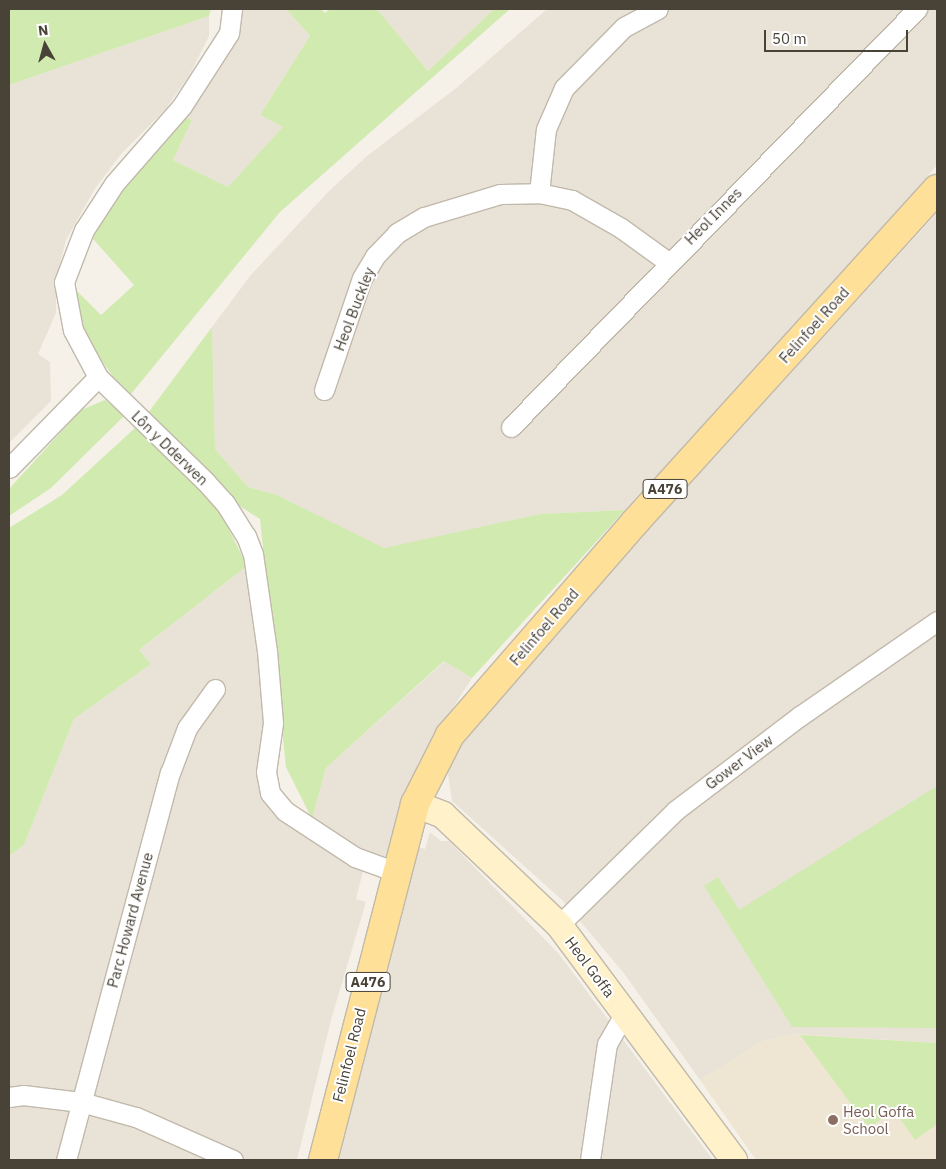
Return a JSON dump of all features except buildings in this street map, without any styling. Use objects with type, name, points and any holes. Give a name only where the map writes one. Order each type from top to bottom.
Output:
[{"type":"main road","name":"Felinfoel Road","points":[[323,1160],[415,804],[450,735],[636,521],[937,189]]},
{"type":"street","name":"Lôn y Dderwen","points":[[232,9],[229,33],[182,106],[114,184],[84,230],[64,282],[73,330],[98,377],[115,396],[225,503],[246,536],[253,554],[267,651],[273,723],[266,772],[270,793],[284,811],[348,852],[396,872]]},
{"type":"street","points":[[539,193],[546,129],[564,88],[624,27],[658,9]]},
{"type":"street","name":"Heol Innes","points":[[511,427],[668,262],[917,9]]},
{"type":"street","name":"Heol Buckley","points":[[324,390],[362,278],[375,256],[397,233],[424,217],[464,203],[500,194],[539,193],[572,200],[621,228],[668,262]]},
{"type":"street","points":[[9,468],[98,377]]},
{"type":"street","name":"Gower View","points":[[558,925],[676,810],[800,716],[937,621]]},
{"type":"street","name":"Parc Howard Avenue","points":[[66,1160],[170,773],[186,728],[215,689]]},
{"type":"street","name":"Heol Goffa","points":[[415,804],[443,815],[558,925],[734,1160]]},
{"type":"street","points":[[590,1160],[606,1044],[625,1013]]},
{"type":"street","points":[[9,1097],[23,1095],[81,1102],[136,1117],[233,1160]]},
{"type":"shaded area","points":[[241,9],[286,9],[310,36],[260,115],[284,127],[228,187],[173,160],[192,120],[181,116],[239,32]]},
{"type":"shaded area","points":[[377,9],[494,9],[428,71]]},
{"type":"shaded area","points":[[547,9],[937,9],[937,165],[858,259],[625,510],[540,514],[384,549],[277,495],[248,487],[215,449],[212,327],[250,276],[329,191],[367,156],[455,89]]},
{"type":"shaded area","points":[[209,16],[209,36],[189,76],[164,111],[121,154],[94,190],[66,240],[56,279],[56,313],[38,354],[50,362],[51,401],[9,443],[9,85]]},
{"type":"shaded area","points":[[937,213],[937,1043],[795,1034],[763,1041],[700,1080],[623,972],[562,900],[452,801],[446,762],[512,679]]},
{"type":"shaded area","points":[[247,566],[265,721],[259,784],[364,867],[356,899],[366,902],[331,1020],[297,1160],[9,1160],[9,856],[24,845],[74,719],[151,664],[139,650]]},
{"type":"shaded area","points":[[445,661],[472,678],[418,763],[385,862],[333,838],[312,819],[326,768]]},
{"type":"shaded area","points":[[430,832],[441,841],[449,841],[559,954],[713,1160],[333,1160],[418,847],[425,849]]},
{"type":"shaded area","name":"Heol Goffa School","points":[[795,1034],[937,1043],[937,1160],[756,1160],[700,1080],[763,1041]]},
{"type":"green space","points":[[9,9],[211,9],[209,16],[9,85]]},
{"type":"green space","points":[[286,9],[321,9],[325,13],[330,9],[377,9],[428,71],[494,9],[510,9],[280,212],[131,394],[122,389],[78,328],[69,283],[101,315],[134,285],[87,232],[181,116],[192,120],[173,160],[228,187],[283,127],[260,115],[310,36]]},
{"type":"green space","points":[[212,327],[215,449],[248,487],[277,495],[384,548],[540,514],[625,510],[472,678],[444,661],[326,768],[312,819],[286,767],[260,519],[238,505],[148,413]]},
{"type":"green space","points":[[105,400],[125,415],[51,488],[9,516],[9,489],[81,410]]},
{"type":"green space","points":[[136,427],[213,497],[247,566],[139,650],[151,664],[74,719],[24,845],[9,856],[9,528],[62,495]]},
{"type":"green space","points":[[937,786],[937,1028],[792,1027],[704,886],[718,877],[739,910]]},
{"type":"green space","points":[[800,1035],[937,1043],[937,1124],[915,1140],[894,1110],[869,1128]]},
{"type":"place","name":"Heol Goffa School","points":[[833,1120]]}]
